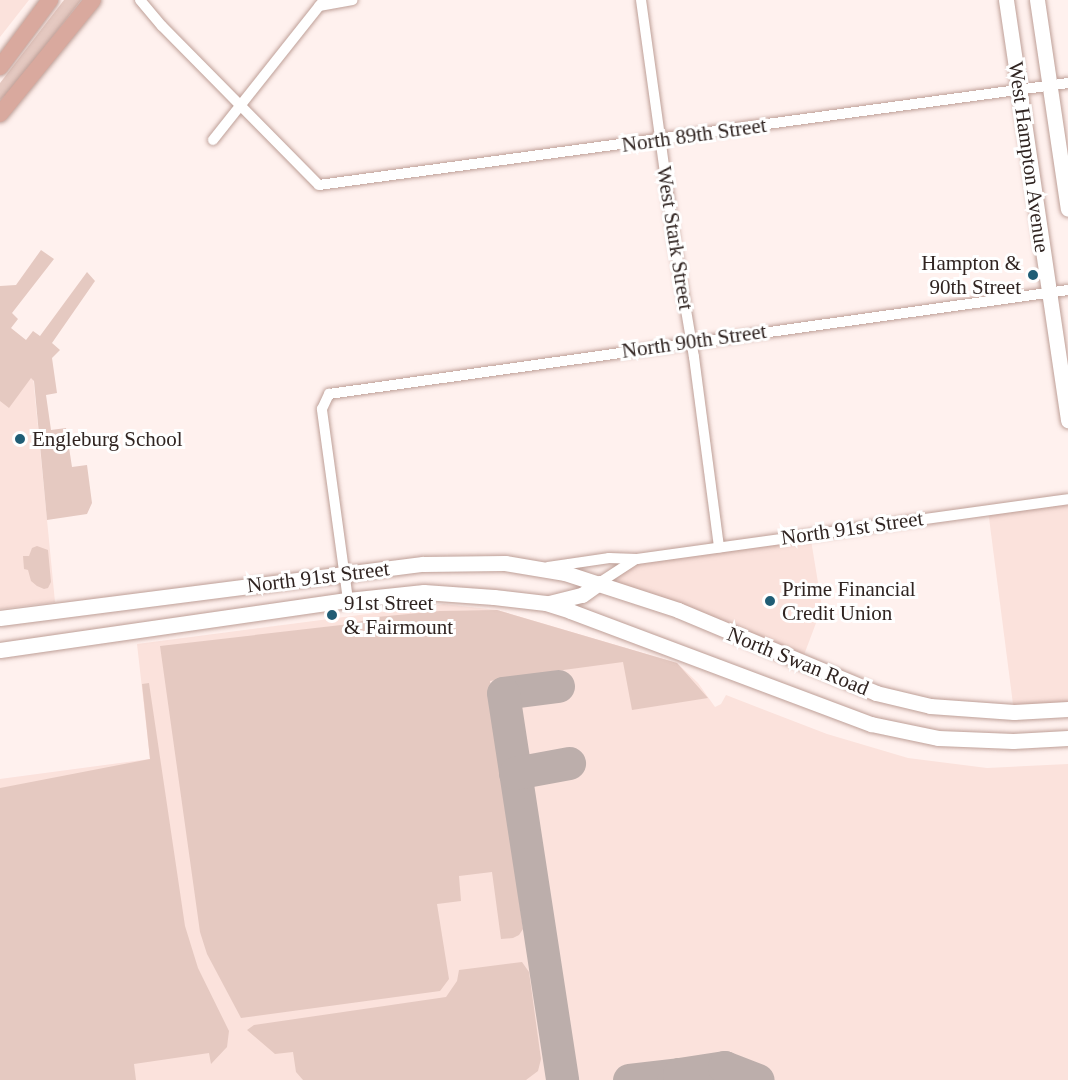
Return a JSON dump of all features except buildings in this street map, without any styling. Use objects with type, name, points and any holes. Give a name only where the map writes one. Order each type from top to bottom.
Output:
[{"type":"main road","points":[[0,67],[50,0]]},
{"type":"main road","points":[[0,114],[93,0]]},
{"type":"main road","name":"West Hampton Avenue","points":[[1006,0],[1068,420]]},
{"type":"main road","name":"West Hampton Avenue","points":[[1036,0],[1068,209]]},
{"type":"main road","name":"North 91st Street","points":[[0,618],[423,564],[505,563],[537,568]]},
{"type":"main road","name":"North Swan Road","points":[[537,568],[599,583],[678,610],[876,693],[930,706],[1014,712],[1068,710]]},
{"type":"main road","points":[[546,603],[582,595],[599,583]]},
{"type":"main road","name":"North 91st Street","points":[[0,650],[348,600],[424,592],[546,603]]},
{"type":"main road","name":"North Swan Road","points":[[546,603],[729,669],[871,724],[938,738],[1013,741],[1068,738]]},
{"type":"street","points":[[140,0],[240,106]]},
{"type":"street","points":[[213,141],[322,3],[352,0]]},
{"type":"street","name":"West Stark Street","points":[[641,0],[660,140],[692,342],[719,547]]},
{"type":"street","name":"North 89th Street","points":[[240,106],[319,185],[1068,83]]},
{"type":"street","name":"North 90th Street","points":[[344,574],[322,409],[329,394],[1068,290]]},
{"type":"street","name":"North 91st Street","points":[[537,568],[609,558],[637,558],[1068,499]]},
{"type":"street","name":"North 91st Street","points":[[599,583],[637,558]]},
{"type":"street","points":[[344,574],[348,600]]},
{"type":"shaded area","points":[[0,0],[29,0],[0,37]]},
{"type":"shaded area","points":[[64,0],[81,0],[14,87],[0,100],[0,83]]},
{"type":"shaded area","points":[[41,250],[54,259],[12,313],[18,319],[11,328],[26,340],[33,331],[40,336],[87,272],[95,281],[52,343],[60,350],[52,358],[57,393],[46,395],[51,430],[66,428],[72,467],[87,465],[92,503],[87,514],[47,520],[34,381],[31,378],[9,408],[0,401],[0,286],[16,285]]},
{"type":"shaded area","name":"Engleburg School","points":[[0,334],[33,376],[55,602],[0,609]]},
{"type":"shaded area","points":[[1068,499],[1068,709],[1014,712],[988,510]]},
{"type":"shaded area","points":[[810,534],[822,607],[801,663],[599,583],[637,559]]},
{"type":"shaded area","points":[[37,546],[48,550],[51,582],[48,588],[44,589],[31,581],[28,570],[24,569],[23,556],[29,556],[32,548]]},
{"type":"shaded area","points":[[444,604],[497,610],[677,663],[698,683],[715,707],[721,704],[726,695],[827,734],[908,758],[987,768],[1068,764],[1068,1080],[0,1080],[0,779],[150,759],[137,644]]},
{"type":"shaded area","points":[[497,610],[677,663],[708,698],[632,710],[623,662],[556,671],[555,675],[514,682],[512,677],[490,681],[523,929],[519,935],[501,939],[492,872],[459,876],[461,901],[437,904],[449,979],[440,991],[241,1018],[207,954],[200,932],[160,646],[350,624],[377,617],[440,611]]},
{"type":"shaded area","points":[[149,683],[185,926],[198,968],[229,1031],[227,1047],[211,1064],[209,1053],[134,1064],[136,1080],[0,1080],[0,788],[150,759],[142,684]]},
{"type":"shaded area","points":[[522,962],[529,972],[541,1059],[538,1071],[526,1080],[303,1080],[296,1072],[293,1052],[275,1054],[247,1030],[254,1025],[446,997],[457,981],[459,970]]},
{"type":"taxiway","points":[[558,686],[503,693],[562,1080]]},
{"type":"taxiway","points":[[515,773],[569,763]]},
{"type":"taxiway","points":[[673,1080],[679,1074],[724,1067],[758,1080]]},
{"type":"taxiway","points":[[629,1080],[679,1074]]},
{"type":"place","name":"Hampton & 90th Street","points":[[1033,275]]},
{"type":"place","name":"Engleburg School","points":[[20,439]]},
{"type":"place","name":"Prime Financial Credit Union","points":[[770,601]]},
{"type":"place","name":"91st Street & Fairmount","points":[[332,615]]}]
